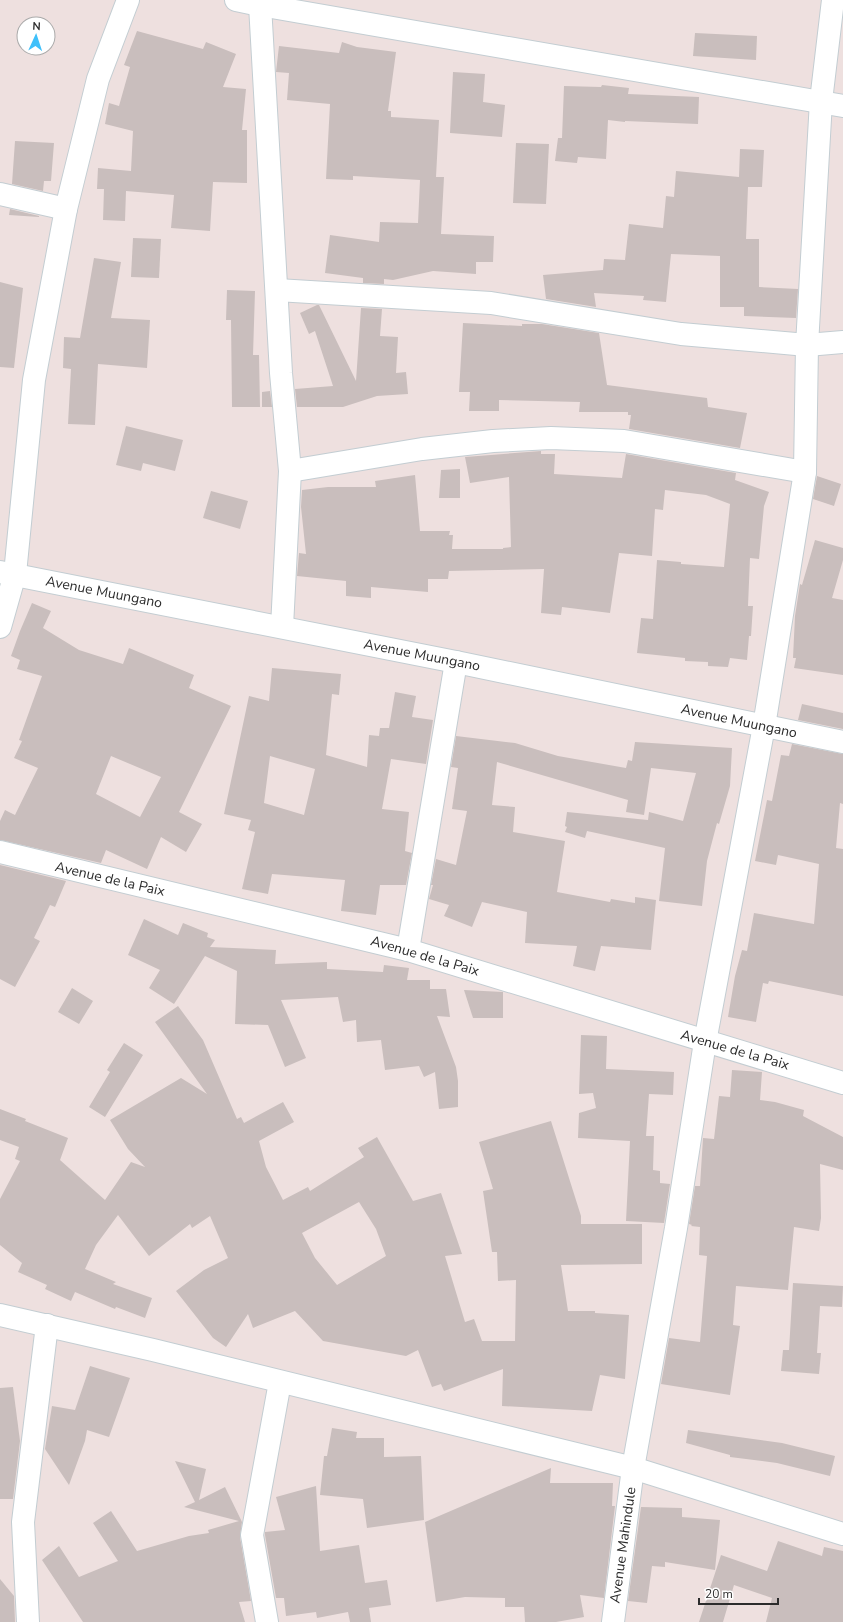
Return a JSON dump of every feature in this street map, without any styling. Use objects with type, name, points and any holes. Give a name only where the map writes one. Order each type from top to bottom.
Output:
[{"type":"street","points":[[0,627],[34,380],[66,208],[98,78],[128,0]]},
{"type":"street","points":[[236,0],[260,6],[821,101],[843,106]]},
{"type":"street","name":"Avenue Mahindule","points":[[613,1622],[633,1468],[676,1228],[705,1042],[764,726],[805,472],[807,345],[821,101],[833,0]]},
{"type":"street","points":[[260,6],[282,373],[290,471],[282,627]]},
{"type":"street","points":[[0,194],[66,208]]},
{"type":"street","points":[[277,290],[491,303],[681,334],[807,345],[843,342]]},
{"type":"street","points":[[290,471],[422,449],[493,441],[550,438],[624,440],[805,472]]},
{"type":"street","name":"Avenue Muungano","points":[[8,573],[456,662],[843,742]]},
{"type":"street","points":[[408,950],[456,662]]},
{"type":"street","name":"Avenue de la Paix","points":[[0,852],[408,950],[843,1083]]},
{"type":"street","points":[[0,1315],[153,1350],[633,1468],[843,1534]]},
{"type":"street","points":[[28,1622],[22,1522],[47,1326]]},
{"type":"street","points":[[267,1622],[252,1536],[280,1382]]},
{"type":"building","points":[[137,31],[203,49],[206,42],[236,54],[223,87],[246,89],[242,130],[247,130],[247,183],[213,182],[210,231],[171,228],[174,195],[126,191],[125,221],[103,220],[104,189],[97,189],[98,168],[131,171],[133,131],[105,124],[109,103],[119,106],[130,67],[124,65]]},
{"type":"building","points":[[695,33],[757,36],[756,60],[693,56]]},
{"type":"building","points":[[342,42],[357,47],[396,52],[388,111],[391,111],[391,117],[439,120],[436,177],[444,177],[441,234],[494,236],[493,262],[476,262],[476,274],[433,271],[393,280],[384,279],[384,284],[363,283],[363,278],[325,273],[330,235],[379,242],[380,222],[418,223],[420,180],[353,176],[353,180],[326,179],[330,104],[287,100],[289,73],[276,72],[279,46],[339,53]]},
{"type":"building","points":[[453,72],[485,74],[483,102],[505,105],[502,137],[450,133]]},
{"type":"building","points":[[602,85],[629,88],[628,94],[699,97],[698,124],[625,122],[608,120],[606,159],[578,157],[577,163],[555,161],[558,138],[562,138],[564,86],[601,87]]},
{"type":"building","points":[[15,141],[54,143],[51,181],[44,181],[43,191],[12,184]]},
{"type":"building","points":[[516,143],[549,144],[546,204],[513,203]]},
{"type":"building","points":[[740,149],[764,150],[762,187],[748,187],[746,239],[759,239],[759,287],[798,289],[796,318],[744,316],[744,307],[720,307],[720,256],[671,254],[666,302],[643,300],[644,296],[594,293],[596,307],[546,299],[543,275],[603,270],[604,259],[625,260],[629,224],[663,228],[666,196],[674,197],[676,171],[739,177]]},
{"type":"building","points":[[10,209],[39,216],[39,217],[9,215]]},
{"type":"building","points":[[133,238],[161,239],[159,278],[131,277]]},
{"type":"building","points":[[94,258],[121,262],[111,318],[150,320],[147,368],[98,364],[95,425],[68,424],[71,369],[63,368],[64,337],[80,338]]},
{"type":"building","points":[[0,282],[23,288],[14,368],[0,367]]},
{"type":"building","points":[[227,290],[255,291],[253,355],[259,355],[260,407],[232,407],[231,320],[226,320]]},
{"type":"building","points":[[319,305],[356,381],[361,308],[382,309],[380,336],[398,337],[396,373],[406,372],[408,394],[377,396],[343,407],[297,407],[295,389],[333,386],[315,331],[309,334],[300,313]]},
{"type":"building","points":[[463,323],[522,326],[522,324],[542,324],[599,333],[607,385],[707,398],[708,407],[747,413],[740,448],[629,429],[631,415],[628,415],[628,412],[579,412],[580,402],[499,400],[499,411],[469,411],[470,392],[459,392]]},
{"type":"building","points":[[270,391],[272,407],[262,407],[262,392]]},
{"type":"building","points":[[126,426],[183,440],[175,471],[143,463],[141,471],[116,465]]},
{"type":"building","points":[[541,451],[541,454],[555,454],[554,474],[622,478],[626,454],[736,473],[735,480],[769,492],[764,506],[759,559],[750,558],[748,606],[753,606],[751,636],[749,636],[747,660],[730,658],[728,667],[708,666],[708,662],[685,661],[685,658],[637,653],[641,618],[653,619],[657,560],[681,562],[681,564],[724,567],[730,504],[706,495],[665,490],[663,510],[655,509],[652,556],[619,553],[610,613],[562,607],[561,615],[541,613],[544,569],[449,571],[448,579],[428,579],[428,592],[371,587],[371,598],[346,596],[346,581],[297,576],[299,553],[306,554],[301,507],[302,490],[328,487],[376,487],[375,481],[415,475],[420,531],[450,531],[449,535],[453,535],[452,549],[503,549],[511,547],[509,477],[470,483],[465,457]]},
{"type":"building","points":[[460,469],[460,498],[439,498],[441,470]]},
{"type":"building","points":[[817,476],[841,484],[834,506],[813,499]]},
{"type":"building","points":[[211,491],[248,501],[240,529],[203,518]]},
{"type":"building","points":[[815,540],[843,548],[843,560],[832,598],[843,600],[843,675],[794,668],[796,658],[793,658],[795,616],[800,584],[802,585]]},
{"type":"building","points":[[32,603],[51,611],[43,628],[79,650],[123,664],[129,648],[194,675],[189,688],[231,706],[179,812],[202,824],[186,852],[161,837],[147,869],[106,850],[101,863],[0,840],[0,821],[5,810],[15,815],[38,768],[14,758],[22,741],[19,740],[42,676],[17,669],[20,660],[11,656]],"holes":[[[111,756],[161,777],[140,817],[96,794]]]},
{"type":"building","points":[[272,668],[341,674],[339,695],[332,694],[326,755],[367,767],[369,735],[379,736],[380,728],[389,728],[395,692],[416,696],[412,717],[433,720],[426,764],[391,759],[382,809],[409,812],[405,851],[412,853],[406,885],[380,885],[376,915],[341,911],[345,880],[272,874],[268,894],[242,889],[255,832],[248,830],[251,820],[224,814],[249,696],[269,701]],"holes":[[[270,756],[315,769],[304,815],[264,803]]]},
{"type":"building","points":[[802,704],[843,713],[843,729],[798,720]]},
{"type":"building","points":[[456,736],[515,743],[558,756],[626,768],[628,760],[632,761],[635,742],[732,748],[730,786],[719,824],[717,823],[707,861],[702,906],[659,901],[665,848],[587,831],[585,838],[565,832],[567,827],[565,826],[567,812],[648,820],[649,812],[683,821],[696,773],[651,768],[644,815],[626,812],[628,800],[497,762],[492,805],[515,807],[513,832],[565,841],[557,892],[610,902],[611,899],[635,903],[635,897],[656,900],[651,950],[601,946],[595,971],[573,966],[577,946],[525,943],[527,912],[482,902],[472,927],[444,916],[449,905],[429,899],[433,885],[431,885],[436,859],[456,865],[467,811],[452,809],[458,768],[451,767]]},
{"type":"building","points":[[792,744],[843,754],[843,804],[840,803],[836,848],[843,849],[843,996],[769,981],[768,984],[763,983],[756,1022],[728,1017],[735,976],[742,950],[747,951],[754,913],[814,924],[819,864],[778,855],[776,865],[755,861],[767,800],[772,801],[781,755],[789,756]]},
{"type":"building","points":[[0,865],[66,881],[55,907],[50,905],[34,938],[40,941],[15,987],[0,979]]},
{"type":"building","points":[[144,919],[178,935],[183,923],[208,933],[207,937],[215,940],[210,947],[276,950],[275,964],[327,962],[327,969],[383,972],[384,965],[409,968],[407,980],[430,980],[430,989],[446,989],[450,1017],[437,1016],[456,1067],[458,1081],[458,1107],[439,1109],[435,1072],[424,1077],[419,1066],[385,1070],[381,1040],[357,1042],[356,1020],[343,1022],[338,997],[281,1000],[306,1058],[285,1067],[268,1025],[235,1024],[237,971],[205,956],[174,1004],[149,988],[160,970],[128,955]]},
{"type":"building","points":[[72,988],[93,1001],[79,1024],[58,1012]]},
{"type":"building","points":[[464,990],[503,992],[503,1018],[473,1018]]},
{"type":"building","points":[[178,1006],[203,1040],[237,1119],[241,1117],[244,1123],[283,1102],[294,1122],[259,1141],[266,1167],[283,1200],[308,1187],[310,1191],[364,1157],[358,1148],[377,1137],[413,1201],[441,1193],[462,1254],[445,1256],[465,1322],[474,1319],[482,1341],[515,1341],[516,1280],[498,1281],[497,1252],[492,1252],[483,1191],[493,1189],[479,1142],[551,1121],[581,1216],[581,1224],[642,1224],[642,1264],[561,1265],[568,1311],[595,1311],[595,1313],[629,1315],[625,1379],[600,1375],[592,1411],[502,1406],[503,1369],[444,1391],[441,1384],[432,1387],[418,1350],[406,1356],[323,1341],[295,1311],[253,1328],[248,1314],[226,1347],[213,1338],[176,1291],[204,1270],[228,1258],[210,1216],[192,1228],[190,1224],[149,1256],[118,1215],[96,1245],[85,1269],[116,1282],[113,1284],[152,1298],[145,1318],[116,1307],[115,1309],[75,1292],[71,1301],[45,1289],[47,1285],[18,1272],[22,1263],[0,1245],[0,1199],[20,1161],[15,1159],[19,1147],[0,1140],[0,1109],[26,1119],[25,1121],[68,1138],[60,1160],[105,1200],[131,1162],[145,1167],[128,1149],[110,1120],[181,1078],[207,1094],[155,1022]],"holes":[[[359,1202],[376,1229],[386,1256],[337,1285],[315,1258],[302,1233]]]},
{"type":"building","points":[[581,1035],[607,1036],[606,1069],[674,1072],[673,1095],[649,1094],[646,1136],[654,1136],[653,1170],[660,1171],[660,1183],[670,1184],[664,1223],[626,1221],[630,1141],[578,1138],[579,1113],[596,1108],[593,1093],[579,1094]]},
{"type":"building","points":[[124,1043],[143,1055],[105,1117],[89,1107],[110,1072],[107,1070]]},
{"type":"building","points":[[732,1070],[762,1072],[760,1100],[775,1102],[804,1110],[803,1116],[843,1137],[843,1170],[820,1164],[821,1218],[819,1231],[794,1227],[788,1290],[736,1286],[733,1325],[740,1326],[730,1395],[661,1384],[669,1338],[700,1342],[707,1256],[699,1255],[700,1227],[691,1226],[692,1225],[689,1224],[695,1186],[700,1186],[703,1138],[714,1139],[719,1096],[730,1097]]},
{"type":"building","points":[[793,1283],[843,1286],[842,1307],[820,1306],[817,1353],[821,1353],[819,1374],[781,1371],[783,1350],[789,1350]]},
{"type":"building","points":[[90,1366],[130,1378],[109,1437],[87,1430],[85,1441],[69,1485],[45,1449],[52,1406],[75,1410]]},
{"type":"building","points":[[13,1387],[20,1441],[13,1499],[0,1499],[0,1388]]},
{"type":"building","points":[[332,1428],[357,1432],[356,1438],[384,1438],[384,1457],[421,1456],[424,1520],[367,1528],[363,1499],[320,1495],[324,1456],[327,1456]]},
{"type":"building","points":[[688,1430],[782,1443],[835,1456],[830,1476],[777,1463],[730,1457],[730,1455],[686,1443]]},
{"type":"building","points":[[175,1461],[206,1469],[199,1500],[225,1487],[242,1522],[240,1537],[251,1601],[239,1602],[245,1622],[83,1622],[42,1560],[59,1546],[79,1577],[118,1561],[93,1523],[111,1511],[137,1551],[189,1536],[209,1533],[208,1530],[239,1521],[184,1507],[195,1502]]},
{"type":"building","points":[[551,1468],[550,1483],[613,1483],[612,1506],[615,1506],[604,1598],[580,1595],[584,1617],[556,1622],[525,1622],[524,1607],[505,1607],[505,1598],[465,1597],[436,1602],[425,1522]]},
{"type":"building","points":[[316,1486],[320,1551],[359,1545],[365,1583],[387,1580],[391,1605],[369,1608],[371,1622],[350,1622],[348,1612],[317,1618],[316,1612],[286,1616],[284,1598],[276,1598],[265,1532],[285,1530],[276,1497]]},
{"type":"building","points":[[641,1507],[682,1508],[682,1517],[720,1520],[715,1570],[665,1562],[665,1567],[652,1566],[647,1603],[628,1601]]},
{"type":"building","points":[[778,1541],[822,1556],[824,1547],[843,1551],[843,1622],[766,1622],[772,1598],[734,1585],[723,1622],[699,1622],[721,1555],[767,1571]]},
{"type":"building","points":[[0,1579],[14,1596],[15,1622],[0,1622]]}]
